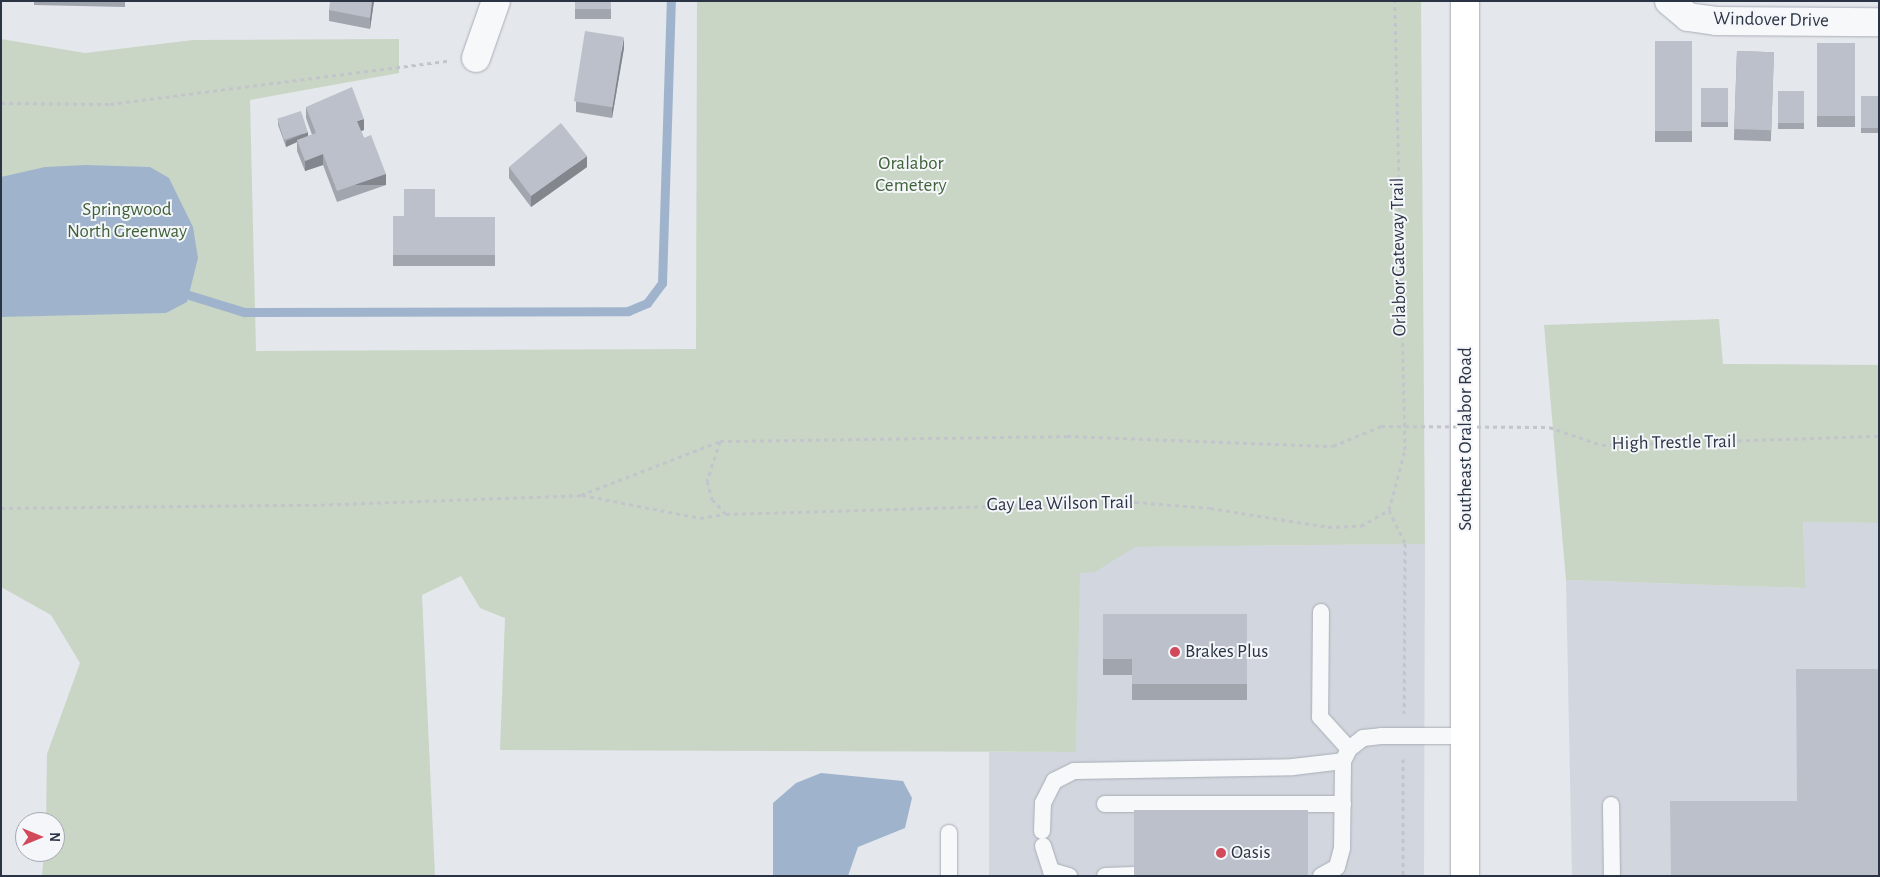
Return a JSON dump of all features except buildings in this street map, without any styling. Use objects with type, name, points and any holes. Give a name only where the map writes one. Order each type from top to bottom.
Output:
[{"type":"main road","name":"Southeast Oralabor Road","points":[[1465,1],[1465,876]]},
{"type":"street","points":[[476,58],[496,1]]},
{"type":"street","name":"Windover Drive","points":[[1669,1],[1688,17],[1716,21],[1879,22]]},
{"type":"lane","points":[[1321,612],[1320,717],[1346,755],[1342,848],[1337,867],[1321,876]]},
{"type":"lane","points":[[1069,876],[1051,872],[1043,838],[1043,803],[1054,781],[1074,771],[1293,767],[1346,755],[1363,738],[1464,736]]},
{"type":"lane","points":[[1106,804],[1343,804]]},
{"type":"lane","points":[[1611,805],[1612,876]]},
{"type":"lane","points":[[949,833],[949,876]]},
{"type":"lane","points":[[1105,876],[1134,876]]},
{"type":"path","name":"Orlabor Gateway Trail","points":[[1389,510],[1405,450],[1395,1]]},
{"type":"path","points":[[1,103],[110,104],[476,58]]},
{"type":"path","name":"High Trestle Trail","points":[[720,441],[1067,436],[1333,446],[1381,426],[1549,427],[1602,445],[1879,436]]},
{"type":"path","points":[[1,508],[313,505],[582,495],[720,441]]},
{"type":"path","points":[[720,441],[707,481],[712,499],[726,514]]},
{"type":"path","name":"Gay Lea Wilson Trail","points":[[582,495],[700,518],[726,514],[1135,502],[1210,508],[1328,527],[1361,526],[1389,510]]},
{"type":"path","points":[[1389,510],[1405,543],[1403,876]]},
{"type":"shaded area","points":[[1803,522],[1879,523],[1879,876],[1572,876],[1566,580],[1806,588]]},
{"type":"shaded area","points":[[1425,544],[1424,876],[989,876],[989,752],[1076,752],[1079,573],[1134,547]]},
{"type":"green space","points":[[697,1],[1421,1],[1425,544],[1135,547],[1095,572],[1080,573],[1076,752],[500,750],[505,618],[480,608],[461,576],[422,595],[435,876],[42,876],[43,862],[65,862],[65,812],[46,812],[47,754],[80,663],[51,615],[1,587],[1,39],[85,53],[193,40],[399,39],[399,73],[250,100],[256,351],[696,349]]},
{"type":"green space","points":[[1719,319],[1723,364],[1879,365],[1879,523],[1803,522],[1806,588],[1566,580],[1544,325]]},
{"type":"water","points":[[86,165],[150,167],[169,178],[193,227],[198,258],[187,302],[166,313],[1,317],[1,177],[45,167]]},
{"type":"water","points":[[821,773],[903,781],[912,798],[905,828],[858,847],[848,876],[773,876],[773,803],[796,783]]},
{"type":"waterway","points":[[189,295],[244,312],[628,311],[647,303],[662,283],[671,1]]},
{"type":"place","name":"Brakes Plus","points":[[1175,652]]},
{"type":"place","name":"Oasis","points":[[1221,853]]},
{"type":"park label","name":"Oralabor Cemetery","points":[[911,175]]},
{"type":"park label","name":"Springwood North Greenway","points":[[127,221]]}]
